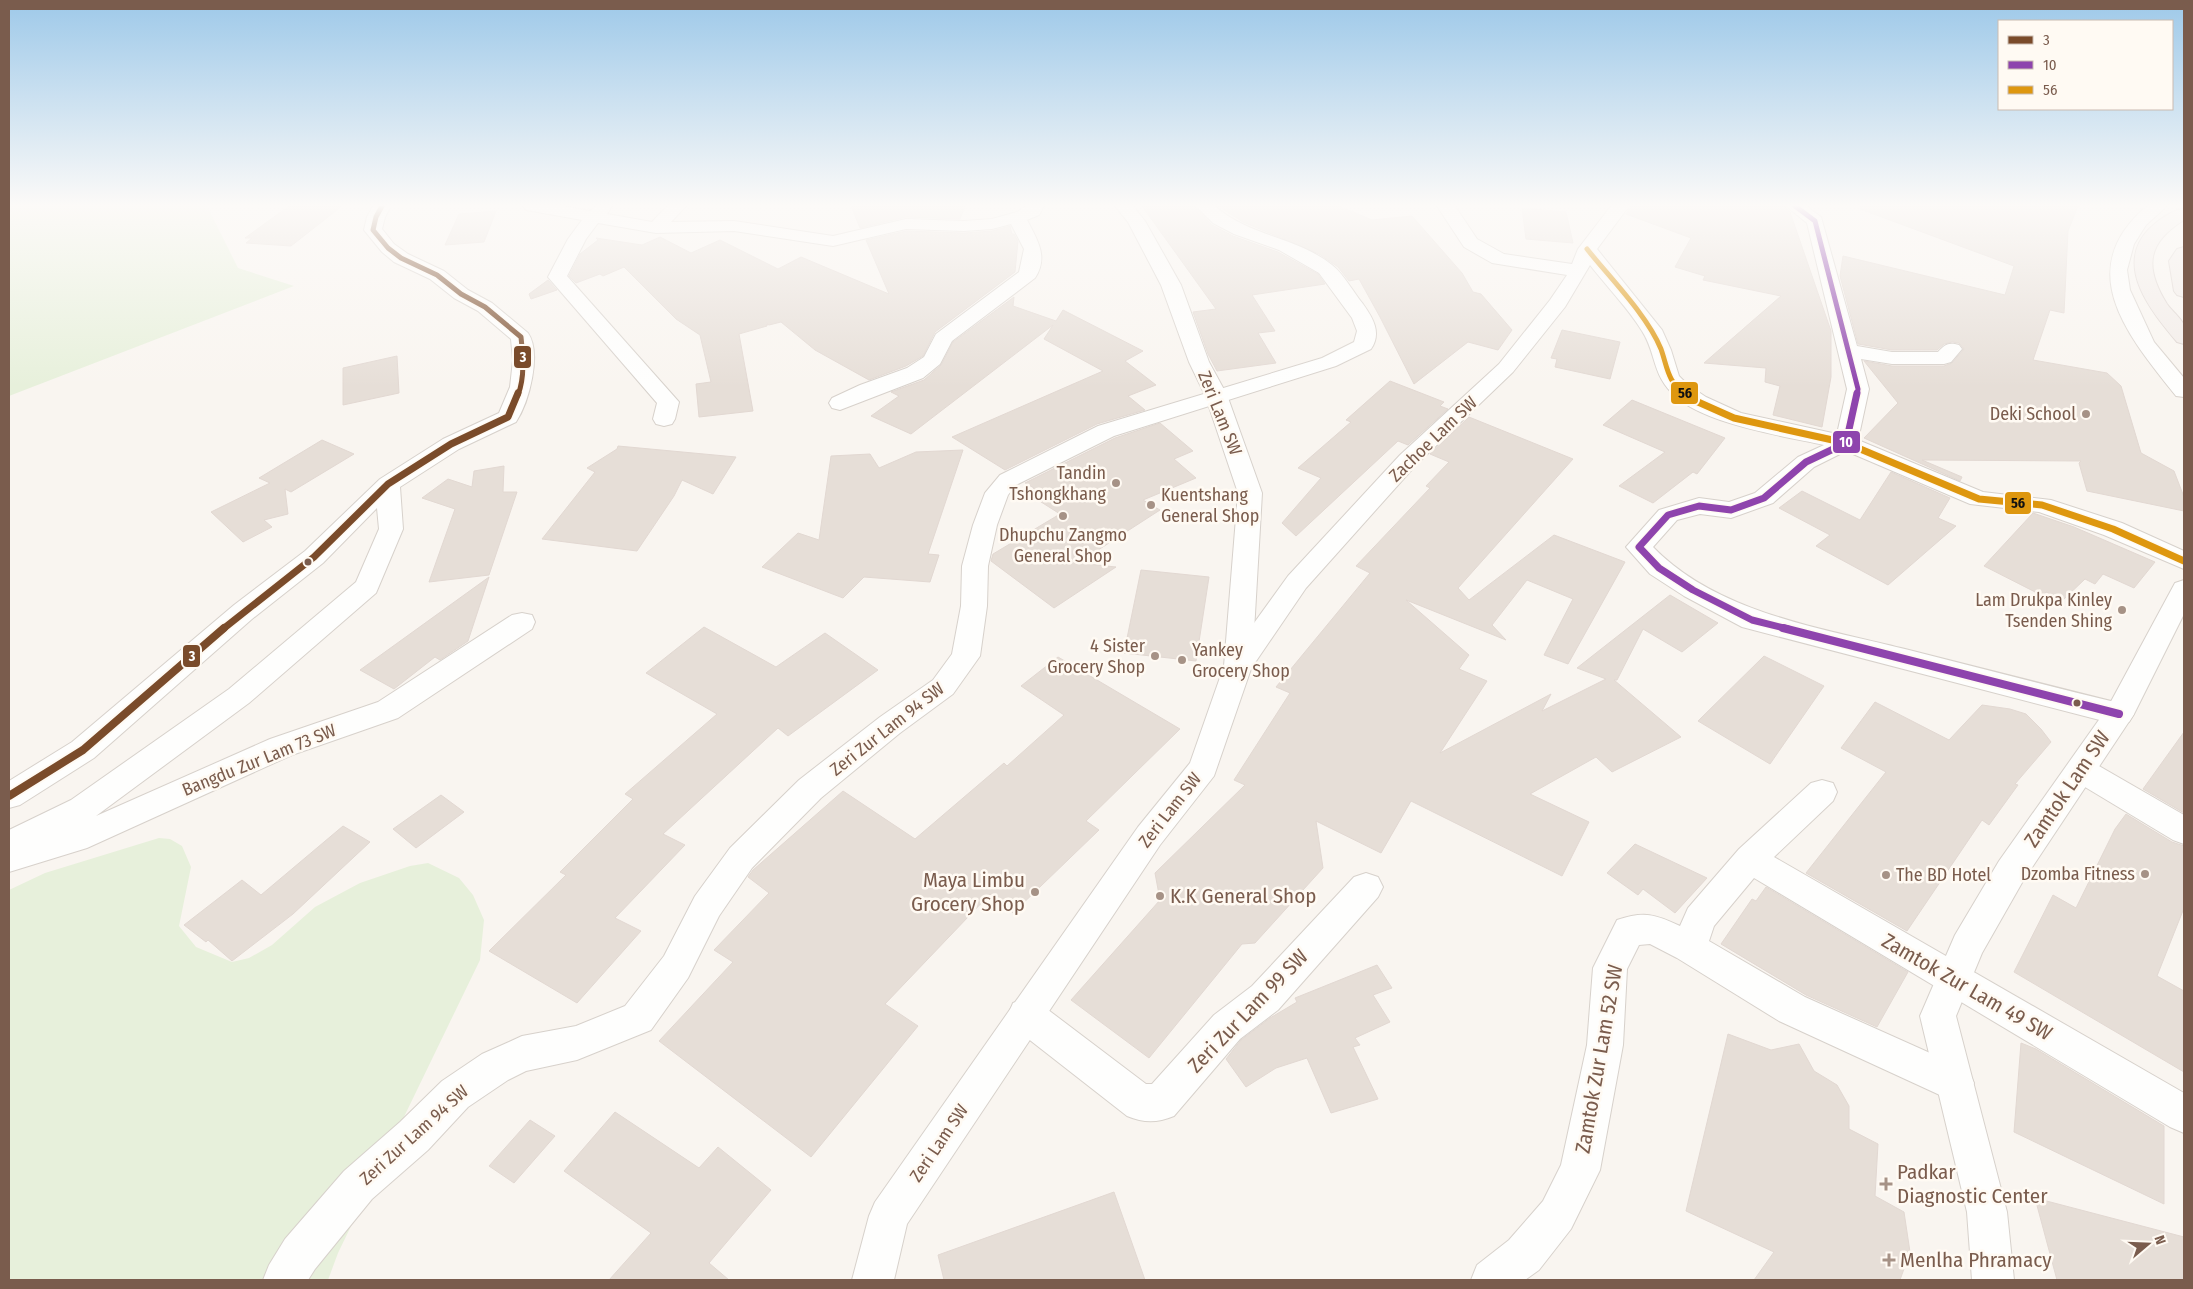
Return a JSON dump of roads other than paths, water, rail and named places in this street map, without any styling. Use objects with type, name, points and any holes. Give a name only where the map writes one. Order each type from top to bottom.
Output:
[{"type":"highway","points":[[2143,266],[2145,281],[2155,301],[2184,338]]},
{"type":"highway","points":[[2179,266],[2184,291]]},
{"type":"street","points":[[9,796],[83,750],[243,612],[314,557],[388,484],[451,444],[508,417],[521,387],[523,360],[521,337],[485,307],[461,294],[437,275],[416,266]]},
{"type":"street","points":[[562,266],[557,276],[668,402],[664,419]]},
{"type":"street","points":[[840,404],[868,390],[915,373],[933,360],[943,338],[1028,274],[1030,266]]},
{"type":"street","name":"Zeri Lam SW","points":[[873,1280],[889,1216],[1149,836],[1203,768],[1238,666],[1250,493],[1216,395],[1199,362],[1171,285],[1161,266]]},
{"type":"street","name":"Zeri Zur Lam 94 SW","points":[[284,1280],[300,1254],[358,1185],[414,1136],[455,1094],[495,1067],[522,1054],[577,1043],[638,1018],[676,967],[707,906],[741,858],[810,790],[890,725],[943,687],[966,656],[974,606],[975,566],[985,525],[997,493],[1008,480],[1106,431],[1216,395],[1329,362],[1364,345],[1367,331],[1362,317],[1326,269],[1321,266]]},
{"type":"street","points":[[1547,266],[1579,271]]},
{"type":"street","name":"Zachoe Lam SW","points":[[1238,666],[1297,582],[1408,460],[1506,368],[1558,303],[1581,266]]},
{"type":"street","points":[[1602,266],[1652,330],[1661,350],[1669,377],[1680,390],[1705,406],[1734,418],[1846,443],[1979,499],[2042,505],[2113,529],[2184,561]]},
{"type":"street","points":[[1827,266],[1858,389],[1846,443]]},
{"type":"street","points":[[2119,266],[2120,290],[2145,344],[2184,391]]},
{"type":"street","points":[[1849,351],[1892,358],[1944,358],[1952,349]]},
{"type":"street","points":[[1846,443],[1806,462],[1764,498],[1731,510],[1699,506],[1668,515],[1639,547],[1659,568],[1693,590],[1752,620],[2118,714]]},
{"type":"street","points":[[9,846],[82,809],[239,696],[367,587],[391,529],[388,484]]},
{"type":"street","name":"Zamtok Lam SW","points":[[1993,1280],[1987,1212],[1938,1016],[1967,946],[2011,871],[2118,714],[2184,588]]},
{"type":"street","name":"Bangdu Zur Lam 73 SW","points":[[9,859],[76,839],[281,747],[388,710],[522,622]]},
{"type":"street","points":[[2081,770],[2184,832]]},
{"type":"street","points":[[1689,947],[1700,918],[1750,859],[1822,792]]},
{"type":"street","name":"Zamtok Zur Lam 49 SW","points":[[1750,859],[2184,1114]]},
{"type":"street","name":"Zeri Zur Lam 99 SW","points":[[1026,1015],[1140,1103],[1161,1103],[1227,1027],[1265,998],[1366,887]]},
{"type":"street","name":"Zamtok Zur Lam 52 SW","points":[[1492,1280],[1524,1255],[1557,1215],[1580,1170],[1604,1044],[1610,968],[1629,931],[1653,929],[1689,947],[1792,1009],[1956,1083]]},
{"type":"place","name":"Deki School","points":[[2086,414]]},
{"type":"place","name":"Tandin Tshongkhang","points":[[1116,483]]},
{"type":"place","name":"Kuentshang General Shop","points":[[1151,505]]},
{"type":"place","name":"Dhupchu Zangmo General Shop","points":[[1063,516]]},
{"type":"place","name":"Lam Drukpa Kinley Tsenden Shing","points":[[2122,610]]},
{"type":"place","name":"4 Sister Grocery Shop","points":[[1155,656]]},
{"type":"place","name":"Yankey Grocery Shop","points":[[1182,660]]},
{"type":"place","name":"Dzomba Fitness","points":[[2145,874]]},
{"type":"place","name":"The BD Hotel","points":[[1886,875]]},
{"type":"place","name":"Maya Limbu Grocery Shop","points":[[1035,892]]},
{"type":"place","name":"K.K General Shop","points":[[1160,896]]},
{"type":"place","name":"Padkar Diagnostic Center","points":[[1886,1184]]},
{"type":"place","name":"Menlha Phramacy","points":[[1889,1260]]}]
